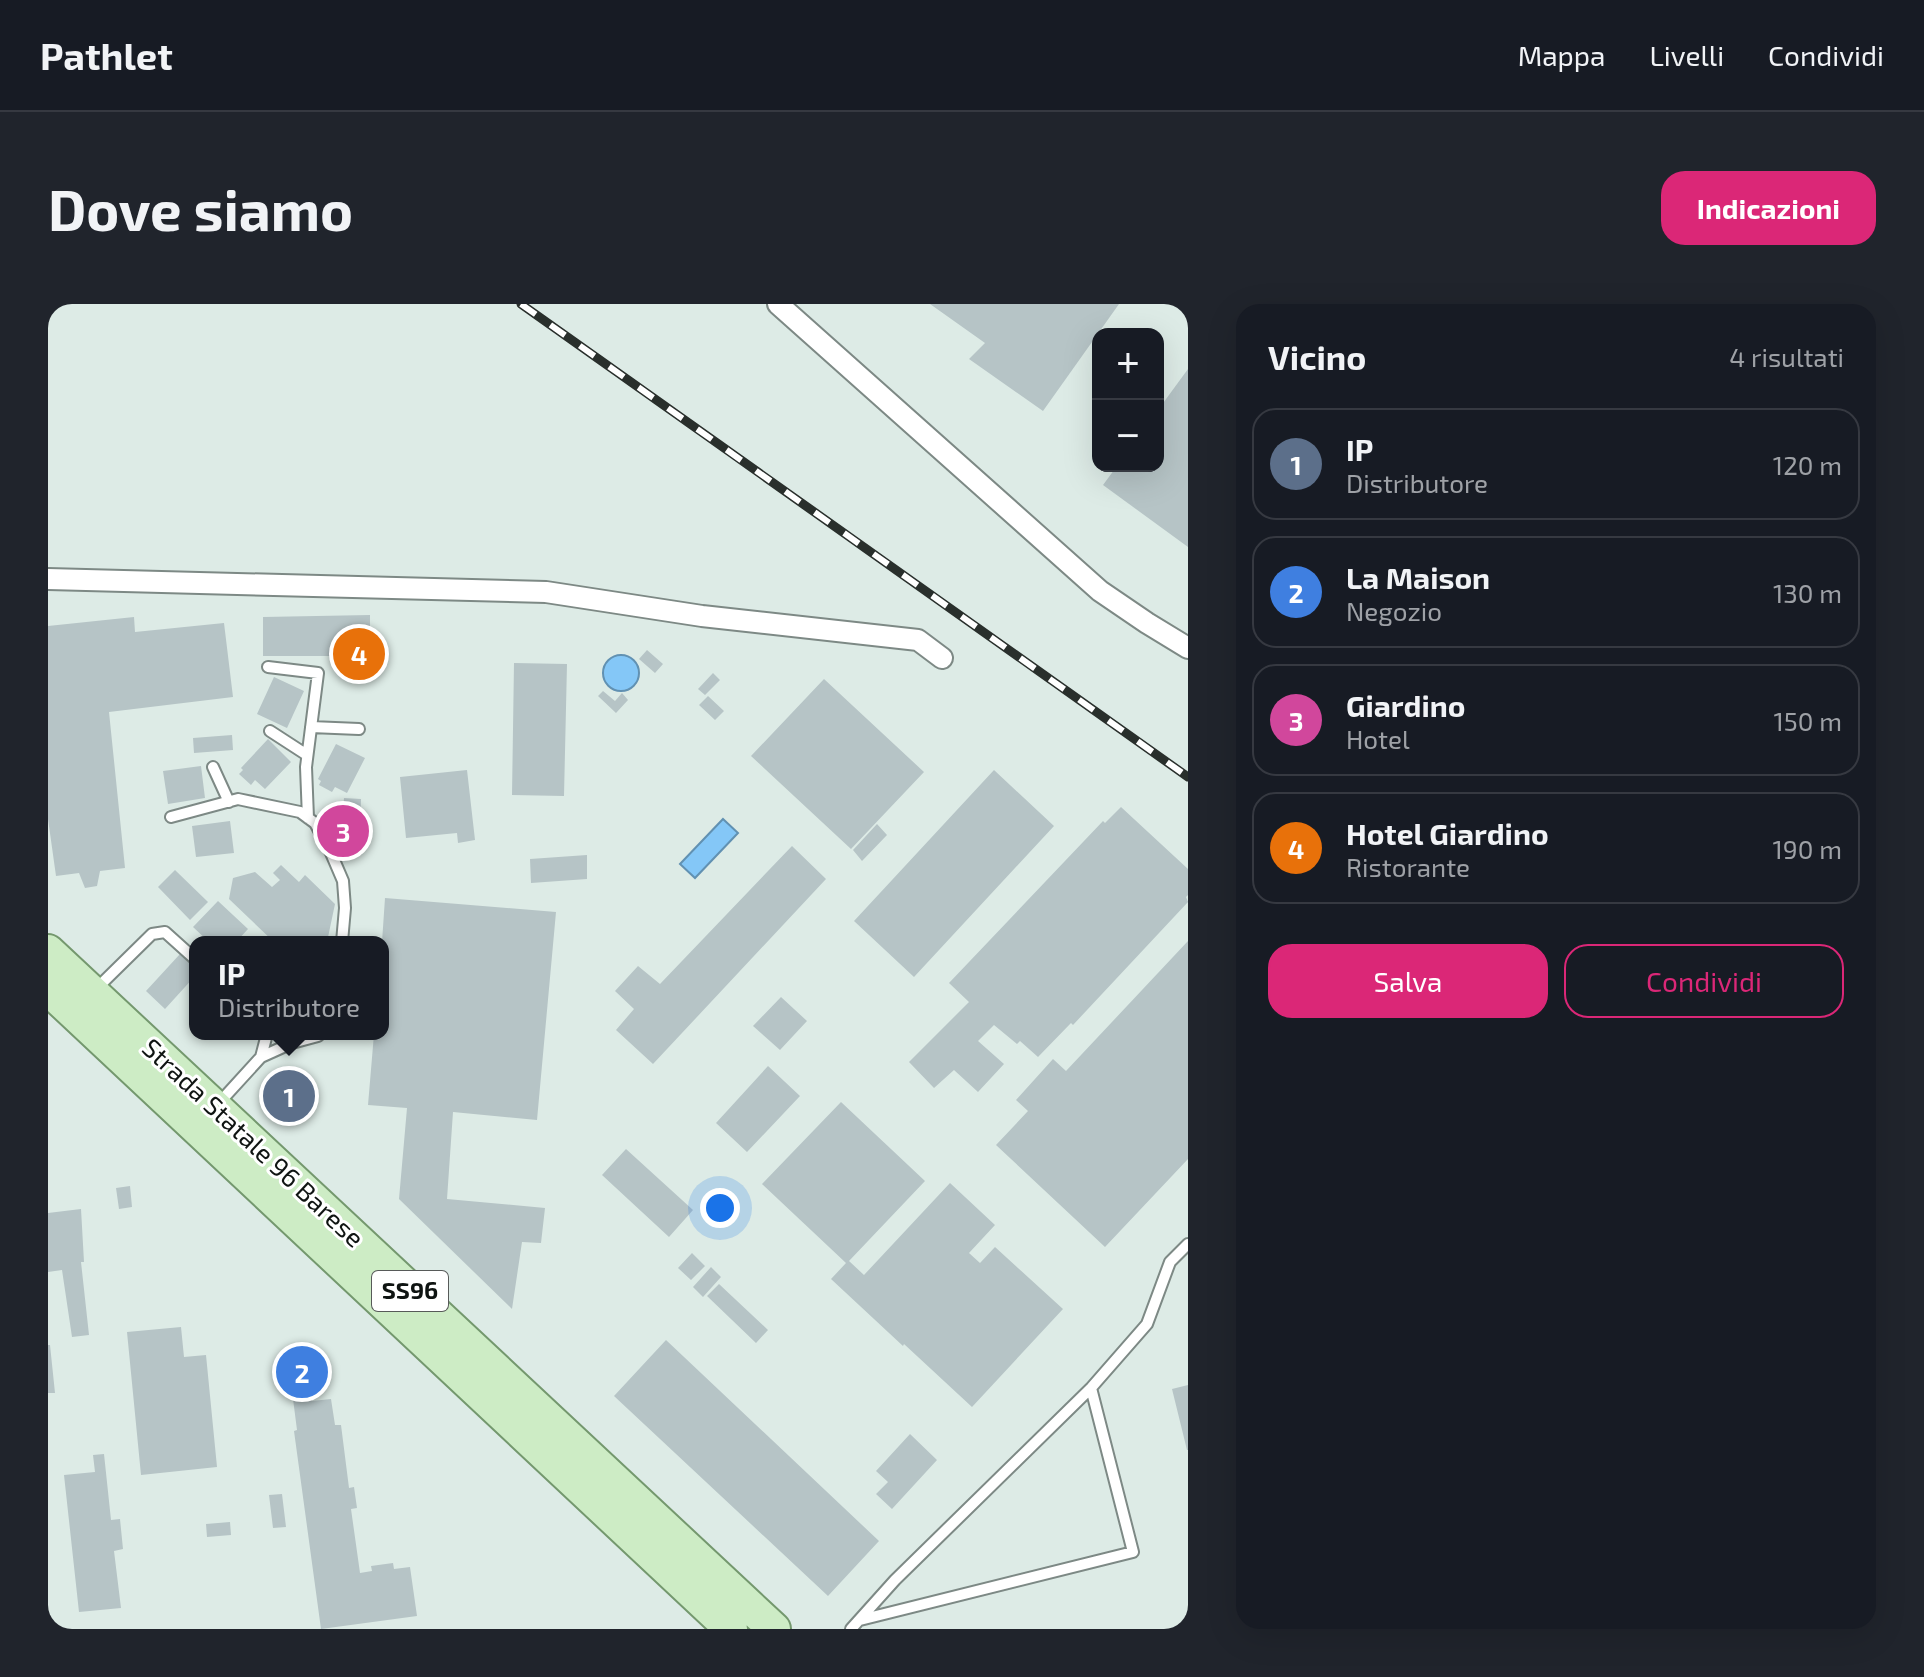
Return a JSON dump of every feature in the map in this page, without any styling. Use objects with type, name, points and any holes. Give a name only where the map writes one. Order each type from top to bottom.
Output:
[{"type":"main road","name":"Strada Statale 96 Barese","points":[[48,951],[774,1629]]},
{"type":"main road","name":"Strada Statale 96 Barese","points":[[48,989],[731,1629]]},
{"type":"street","points":[[778,304],[1100,591],[1188,648]]},
{"type":"street","points":[[48,579],[546,592],[702,616],[918,640],[942,658]]},
{"type":"lane","points":[[268,667],[318,673],[306,767],[308,818]]},
{"type":"lane","points":[[311,727],[359,729]]},
{"type":"lane","points":[[270,731],[307,755]]},
{"type":"lane","points":[[213,767],[229,802]]},
{"type":"lane","points":[[171,817],[238,799],[300,812],[315,823],[343,881],[343,936]]},
{"type":"lane","points":[[92,993],[152,934],[165,932],[189,954]]},
{"type":"lane","points":[[261,1057],[265,1040]]},
{"type":"lane","points":[[215,1107],[261,1057],[303,1040]]},
{"type":"lane","points":[[854,1625],[895,1580],[1091,1388],[1147,1324],[1170,1262],[1188,1244]]},
{"type":"lane","points":[[854,1625],[1133,1552],[1091,1388]]},
{"type":"water","points":[[621,655],[634,660],[639,673],[634,686],[621,691],[608,686],[603,673],[608,660]]},
{"type":"water","points":[[723,819],[738,833],[695,878],[680,864]]},
{"type":"building","points":[[930,304],[1119,304],[1102,328],[1092,328],[1092,342],[1043,411],[969,359],[985,343]]},
{"type":"building","points":[[1188,369],[1188,547],[1103,485],[1113,472],[1164,472],[1164,402]]},
{"type":"building","points":[[370,615],[370,635],[374,635],[374,641],[370,641],[370,664],[350,665],[350,656],[263,656],[263,617]]},
{"type":"building","points":[[134,617],[135,632],[224,623],[233,697],[109,712],[125,868],[100,871],[97,886],[85,888],[79,873],[56,876],[48,819],[48,626]]},
{"type":"building","points":[[647,650],[663,664],[655,673],[639,659]]},
{"type":"building","points":[[514,663],[567,664],[564,796],[512,795]]},
{"type":"building","points":[[713,673],[720,680],[705,695],[698,689]]},
{"type":"building","points":[[274,677],[304,691],[287,728],[257,714]]},
{"type":"building","points":[[824,679],[924,772],[851,849],[751,756]]},
{"type":"building","points":[[603,691],[615,701],[622,693],[628,700],[616,713],[598,696]]},
{"type":"building","points":[[708,696],[724,711],[715,720],[699,705]]},
{"type":"building","points":[[232,735],[233,750],[194,753],[193,738]]},
{"type":"building","points":[[268,739],[291,762],[265,789],[255,780],[251,785],[239,774]]},
{"type":"building","points":[[336,744],[365,758],[347,793],[335,787],[332,792],[319,785],[321,781],[318,779]]},
{"type":"building","points":[[201,766],[205,798],[168,804],[163,771]]},
{"type":"building","points":[[467,770],[475,840],[458,843],[457,833],[406,838],[400,777]]},
{"type":"building","points":[[994,770],[1054,826],[914,977],[854,921]]},
{"type":"building","points":[[344,798],[361,799],[360,825],[364,825],[362,855],[346,854],[336,831],[337,811],[343,811]]},
{"type":"building","points":[[1121,807],[1188,869],[1188,902],[1073,1025],[1071,1023],[1038,1057],[994,1025],[978,1041],[1004,1064],[978,1092],[954,1070],[934,1088],[909,1062],[969,1002],[949,983],[1103,821],[1105,823]]},
{"type":"building","points":[[230,821],[234,853],[196,857],[192,826]]},
{"type":"building","points":[[877,824],[887,835],[862,861],[853,850]]},
{"type":"building","points":[[792,846],[826,879],[653,1064],[616,1030],[634,1009],[615,991],[638,966],[660,984]]},
{"type":"building","points":[[587,855],[587,879],[531,883],[530,859]]},
{"type":"building","points":[[281,865],[299,882],[305,875],[335,904],[328,936],[268,936],[229,899],[233,878],[255,872],[272,887],[280,880],[273,873]]},
{"type":"building","points":[[175,870],[208,902],[190,920],[158,887]]},
{"type":"building","points":[[385,898],[556,912],[537,1120],[453,1112],[447,1199],[545,1208],[541,1243],[522,1242],[512,1309],[399,1199],[407,1108],[368,1105],[373,1040],[389,1040],[389,936],[382,936]]},
{"type":"building","points":[[218,901],[248,929],[242,936],[203,936],[193,927]]},
{"type":"building","points":[[1188,941],[1188,1159],[1105,1247],[996,1145],[1028,1111],[1016,1100],[1053,1059],[1066,1071]]},
{"type":"building","points":[[180,954],[189,962],[189,983],[165,1009],[146,991]]},
{"type":"building","points":[[781,997],[807,1021],[780,1050],[753,1026]]},
{"type":"building","points":[[768,1066],[800,1096],[747,1152],[716,1123]]},
{"type":"building","points":[[841,1102],[925,1181],[849,1261],[864,1275],[950,1183],[995,1225],[969,1253],[980,1263],[995,1247],[1063,1309],[972,1407],[831,1279],[846,1263],[762,1184]]},
{"type":"building","points":[[626,1149],[693,1210],[669,1237],[602,1175]]},
{"type":"building","points":[[130,1186],[132,1207],[119,1209],[116,1188]]},
{"type":"building","points":[[81,1209],[84,1262],[81,1262],[89,1335],[72,1337],[62,1270],[48,1272],[48,1213]]},
{"type":"building","points":[[692,1253],[705,1266],[691,1280],[678,1268]]},
{"type":"building","points":[[711,1267],[721,1277],[703,1297],[693,1287]]},
{"type":"building","points":[[719,1284],[768,1330],[756,1343],[707,1296]]},
{"type":"building","points":[[181,1327],[184,1357],[206,1355],[217,1467],[141,1475],[127,1332]]},
{"type":"building","points":[[666,1340],[879,1541],[828,1596],[614,1396]]},
{"type":"building","points":[[50,1345],[55,1393],[48,1393]]},
{"type":"building","points":[[1188,1385],[1188,1450],[1187,1450],[1172,1389]]},
{"type":"building","points":[[310,1388],[312,1401],[331,1399],[335,1425],[341,1425],[349,1488],[354,1487],[357,1508],[351,1509],[360,1573],[372,1571],[371,1566],[393,1563],[394,1569],[410,1567],[417,1616],[321,1629],[294,1431],[297,1430],[292,1391]]},
{"type":"building","points":[[910,1434],[937,1460],[892,1509],[876,1494],[888,1482],[876,1471]]},
{"type":"building","points":[[104,1454],[111,1520],[120,1519],[123,1549],[114,1551],[121,1608],[79,1612],[64,1475],[95,1472],[93,1455]]},
{"type":"building","points":[[282,1494],[286,1527],[273,1528],[269,1495]]},
{"type":"building","points":[[230,1522],[231,1535],[207,1537],[206,1524]]},
{"type":"railway","points":[[521,304],[1188,777]]},
{"type":"place","name":"Hotel Giardino","points":[[359,654]]},
{"type":"place","name":"Giardino","points":[[343,831]]},
{"type":"place","name":"IP","points":[[289,1096]]},
{"type":"place","name":"La Maison","points":[[302,1372]]}]
